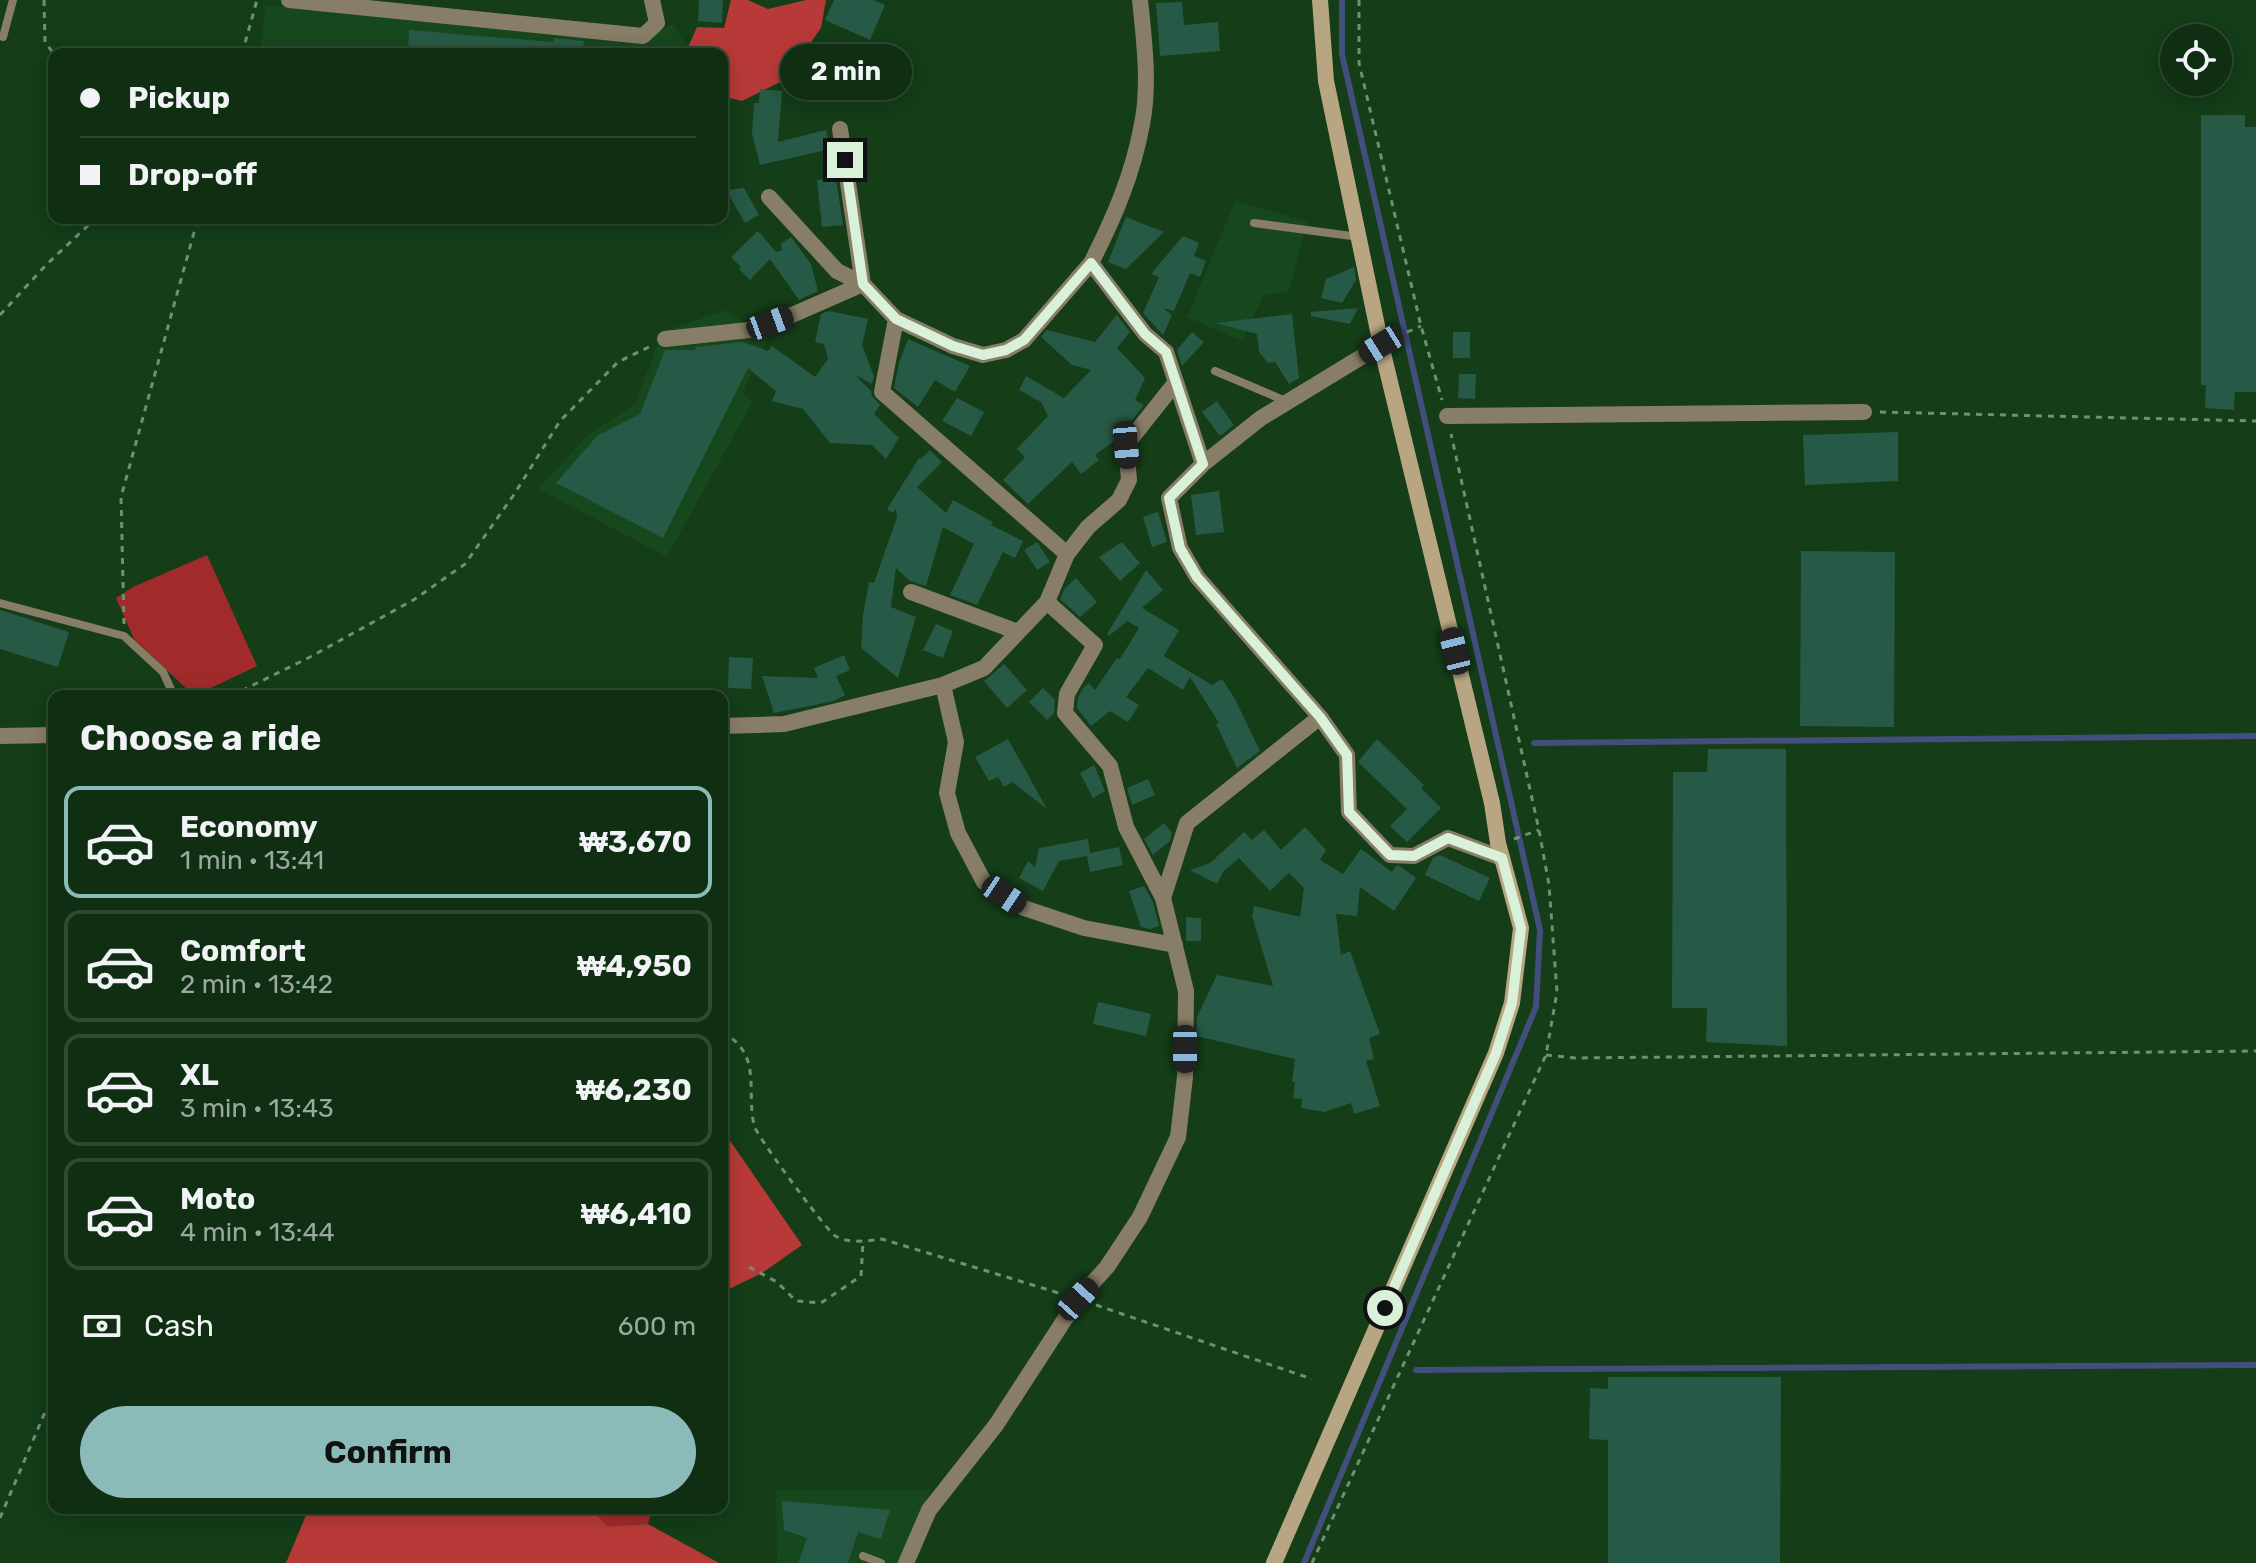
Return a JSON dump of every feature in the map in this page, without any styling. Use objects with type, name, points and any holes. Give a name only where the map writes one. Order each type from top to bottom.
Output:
[{"type":"street","points":[[289,0],[643,36],[657,23],[652,0]]},
{"type":"street","points":[[769,197],[837,271],[863,284],[896,319],[953,346],[983,355],[1006,350],[1024,340],[1091,263],[1118,209],[1143,122],[1145,52],[1140,0]]},
{"type":"street","points":[[1274,1563],[1496,1053],[1512,1003],[1521,928],[1326,81],[1320,0]]},
{"type":"street","points":[[840,129],[863,284]]},
{"type":"street","points":[[1091,263],[1145,334],[1166,352],[1203,464]]},
{"type":"street","points":[[665,339],[749,330],[863,284]]},
{"type":"street","points":[[896,319],[882,392],[1067,554]]},
{"type":"street","points":[[1387,342],[1261,418],[1203,464],[1169,498],[1180,548],[1197,577],[1320,717],[1347,755],[1349,812],[1390,855],[1414,856],[1448,838],[1504,850]]},
{"type":"street","points":[[728,726],[784,724],[943,685],[984,668],[1047,602],[1067,554],[1088,527],[1119,500],[1129,480],[1126,445],[1176,382]]},
{"type":"street","points":[[1447,416],[1864,412]]},
{"type":"street","points":[[911,592],[1018,632]]},
{"type":"street","points":[[906,1563],[929,1510],[996,1425],[1078,1299],[1107,1267],[1140,1217],[1178,1137],[1185,1077],[1186,991],[1175,945],[1163,898],[1126,827],[1110,766],[1065,713],[1067,694],[1095,645],[1047,602]]},
{"type":"street","points":[[943,685],[956,742],[947,793],[958,833],[984,882],[1024,908],[1084,928],[1175,945]]},
{"type":"street","points":[[1163,898],[1187,823],[1320,717]]},
{"type":"street","points":[[0,736],[48,735]]},
{"type":"lane","points":[[3,37],[13,0]]},
{"type":"lane","points":[[1254,223],[1360,237]]},
{"type":"lane","points":[[1215,371],[1289,402]]},
{"type":"lane","points":[[0,603],[124,636],[163,672],[171,690]]},
{"type":"lane","points":[[863,1556],[881,1563]]},
{"type":"path","points":[[44,0],[45,42],[50,48]]},
{"type":"path","points":[[244,48],[257,0]]},
{"type":"path","points":[[1312,1563],[1546,1055],[1557,992],[1549,885],[1539,830],[1447,416],[1419,327],[1359,63],[1359,0]]},
{"type":"path","points":[[0,315],[90,224]]},
{"type":"path","points":[[124,636],[121,497],[196,224]]},
{"type":"path","points":[[1387,342],[1419,327]]},
{"type":"path","points":[[243,690],[415,599],[465,564],[560,421],[618,362],[665,339]]},
{"type":"path","points":[[1864,412],[2256,421]]},
{"type":"path","points":[[1504,850],[1539,830]]},
{"type":"path","points":[[728,1035],[735,1039],[752,1071],[754,1127],[817,1216],[836,1237],[863,1242],[882,1239],[1078,1299],[1312,1379]]},
{"type":"path","points":[[1546,1055],[1575,1058],[2256,1051]]},
{"type":"path","points":[[749,1267],[777,1282],[796,1301],[821,1303],[861,1276],[863,1242]]},
{"type":"path","points":[[0,1518],[48,1405]]},
{"type":"shaded area","points":[[731,0],[748,0],[768,9],[806,0],[826,0],[821,28],[784,80],[742,101],[728,98],[728,48],[688,48],[697,27],[724,28]]},
{"type":"shaded area","points":[[266,5],[641,41],[673,24],[688,48],[260,48]]},
{"type":"shaded area","points":[[1235,201],[1307,221],[1289,292],[1264,295],[1242,341],[1187,317]]},
{"type":"shaded area","points":[[725,310],[768,337],[742,394],[753,401],[667,557],[538,489],[587,436],[635,404],[662,332]]},
{"type":"shaded area","points":[[207,555],[257,666],[207,690],[188,690],[134,639],[116,598],[133,587]]},
{"type":"shaded area","points":[[728,1138],[802,1245],[762,1273],[728,1290]]},
{"type":"shaded area","points":[[776,1490],[931,1490],[898,1563],[777,1563]]},
{"type":"shaded area","points":[[306,1514],[596,1514],[607,1526],[648,1524],[719,1563],[286,1563]]},
{"type":"shaded area","points":[[596,1514],[650,1514],[648,1524],[607,1526]]},
{"type":"building","points":[[699,0],[723,0],[722,23],[698,21]]},
{"type":"building","points":[[834,0],[874,0],[885,5],[870,40],[825,20]]},
{"type":"building","points":[[1182,2],[1184,25],[1218,22],[1220,51],[1160,56],[1156,3]]},
{"type":"building","points":[[409,30],[553,42],[554,38],[584,41],[583,48],[408,48]]},
{"type":"building","points":[[760,89],[782,91],[778,142],[826,130],[831,149],[760,165],[752,134],[754,103],[759,103]]},
{"type":"building","points":[[2201,115],[2245,115],[2245,127],[2256,127],[2256,392],[2235,392],[2234,410],[2205,408],[2206,385],[2201,385]]},
{"type":"building","points":[[836,178],[843,225],[822,227],[817,180]]},
{"type":"building","points":[[744,188],[759,215],[745,223],[728,190]]},
{"type":"building","points":[[1126,217],[1164,232],[1126,269],[1108,262]]},
{"type":"building","points":[[758,231],[776,252],[782,250],[781,244],[791,237],[811,264],[818,291],[799,300],[770,259],[750,280],[739,269],[741,267],[731,257]]},
{"type":"building","points":[[1183,236],[1199,243],[1194,256],[1206,261],[1200,277],[1190,273],[1174,311],[1163,308],[1172,315],[1163,335],[1143,313],[1159,277],[1151,274]]},
{"type":"building","points":[[1354,267],[1356,280],[1342,303],[1321,298],[1326,279]]},
{"type":"building","points":[[1358,308],[1350,324],[1311,316],[1311,312]]},
{"type":"building","points":[[829,311],[868,319],[862,345],[874,376],[872,384],[855,375],[880,405],[874,414],[899,438],[886,459],[872,445],[830,443],[803,409],[772,401],[776,391],[748,368],[663,538],[556,483],[597,436],[640,414],[665,350],[695,350],[696,347],[743,342],[768,351],[772,346],[815,377],[828,359],[824,344],[815,342],[821,314]]},
{"type":"building","points":[[1292,314],[1299,378],[1289,384],[1275,362],[1268,363],[1259,352],[1257,334],[1216,323]]},
{"type":"building","points":[[1117,315],[1130,332],[1117,348],[1145,378],[1135,400],[1144,405],[1118,438],[1095,455],[1099,460],[1081,474],[1072,462],[1028,504],[1003,480],[1025,457],[1017,449],[1048,416],[1041,402],[1019,390],[1026,376],[1064,398],[1091,370],[1072,365],[1041,337],[1047,330],[1095,342]]},
{"type":"building","points":[[1192,332],[1204,342],[1182,366],[1177,350]]},
{"type":"building","points":[[1453,332],[1470,332],[1470,358],[1453,358]]},
{"type":"building","points":[[908,339],[970,366],[955,392],[935,380],[918,407],[894,388]]},
{"type":"building","points":[[1459,374],[1476,374],[1475,399],[1458,398]]},
{"type":"building","points":[[957,398],[984,412],[971,436],[942,421]]},
{"type":"building","points":[[1217,401],[1234,425],[1220,436],[1202,412]]},
{"type":"building","points":[[1898,432],[1898,481],[1805,485],[1803,435]]},
{"type":"building","points":[[930,450],[942,462],[917,487],[946,513],[953,500],[1023,541],[1015,558],[1003,552],[977,605],[950,595],[974,544],[943,527],[926,586],[910,581],[896,568],[891,607],[916,617],[898,678],[861,648],[863,615],[869,582],[874,583],[897,517],[896,509],[892,513],[887,509],[919,458]]},
{"type":"building","points":[[1219,491],[1224,532],[1196,535],[1191,495]]},
{"type":"building","points":[[1158,512],[1167,542],[1152,547],[1143,517]]},
{"type":"building","points":[[1037,542],[1050,562],[1037,570],[1024,550]]},
{"type":"building","points":[[1122,542],[1140,563],[1120,581],[1099,557]]},
{"type":"building","points":[[1801,551],[1895,552],[1894,727],[1800,726]]},
{"type":"building","points":[[1146,570],[1163,590],[1142,608],[1179,630],[1164,656],[1212,685],[1222,679],[1260,751],[1237,768],[1216,724],[1219,723],[1190,677],[1183,690],[1148,668],[1126,697],[1139,705],[1128,722],[1110,711],[1091,726],[1077,708],[1078,697],[1084,687],[1089,683],[1095,690],[1117,658],[1120,659],[1139,628],[1127,621],[1109,636],[1107,634]]},
{"type":"building","points":[[1076,578],[1097,602],[1080,617],[1060,599],[1065,588]]},
{"type":"building","points":[[0,610],[69,632],[58,667],[0,649]]},
{"type":"building","points":[[936,624],[953,631],[943,658],[923,650]]},
{"type":"building","points":[[844,655],[850,670],[836,676],[845,695],[834,701],[774,713],[762,676],[818,678],[814,668]]},
{"type":"building","points":[[729,657],[753,658],[751,689],[728,688]]},
{"type":"building","points":[[1004,664],[1027,690],[1007,708],[984,681]]},
{"type":"building","points":[[1043,688],[1055,700],[1054,713],[1047,720],[1029,702]]},
{"type":"building","points":[[1008,739],[1047,809],[1012,782],[1004,787],[998,777],[989,781],[975,757]]},
{"type":"building","points":[[1377,739],[1424,785],[1421,788],[1441,808],[1407,842],[1390,826],[1407,809],[1358,762]]},
{"type":"building","points":[[1708,749],[1786,749],[1787,1046],[1706,1042],[1707,1008],[1672,1008],[1673,772],[1707,772]]},
{"type":"building","points":[[1094,765],[1105,791],[1093,798],[1080,773]]},
{"type":"building","points":[[1148,779],[1155,795],[1132,805],[1127,788]]},
{"type":"building","points":[[1164,823],[1172,833],[1170,841],[1153,855],[1144,839]]},
{"type":"building","points":[[1305,827],[1326,850],[1320,860],[1343,874],[1361,849],[1392,872],[1400,866],[1416,878],[1394,911],[1360,887],[1357,916],[1336,914],[1341,955],[1350,951],[1380,1034],[1369,1038],[1374,1059],[1366,1061],[1380,1106],[1354,1114],[1351,1103],[1324,1112],[1301,1108],[1302,1099],[1293,1098],[1295,1059],[1196,1036],[1197,1017],[1217,975],[1273,986],[1252,916],[1254,906],[1300,917],[1304,888],[1289,873],[1270,891],[1239,858],[1223,872],[1217,884],[1190,870],[1210,863],[1244,832],[1252,840],[1264,830],[1281,850]]},
{"type":"building","points":[[1088,839],[1090,853],[1119,847],[1123,865],[1090,872],[1087,856],[1059,861],[1043,891],[1019,878],[1028,861],[1035,867],[1039,848]]},
{"type":"building","points":[[1440,855],[1490,878],[1479,901],[1425,875],[1433,858]]},
{"type":"building","points":[[1144,886],[1153,902],[1159,926],[1150,929],[1141,927],[1129,891]]},
{"type":"building","points":[[1186,917],[1201,918],[1201,941],[1186,941]]},
{"type":"building","points":[[1098,1002],[1151,1014],[1146,1036],[1093,1024]]},
{"type":"building","points":[[1608,1377],[1781,1377],[1780,1563],[1608,1563],[1608,1440],[1589,1439],[1590,1388],[1608,1389]]},
{"type":"building","points":[[782,1501],[890,1510],[881,1539],[858,1532],[848,1563],[798,1563],[807,1538],[784,1530]]},
{"type":"waterway","points":[[1304,1563],[1536,1007],[1540,930],[1342,54],[1342,0]]},
{"type":"waterway","points":[[1534,743],[2256,736]]},
{"type":"waterway","points":[[1416,1370],[2256,1365]]},
{"type":"route","points":[[845,160],[863,284],[896,319],[953,346],[983,355],[1006,350],[1024,340],[1091,263],[1145,334],[1166,352],[1203,464],[1169,498],[1180,548],[1197,577],[1320,717],[1347,755],[1349,812],[1390,855],[1414,856],[1448,838],[1502,858],[1521,928],[1512,1003],[1496,1053],[1385,1308]]}]
